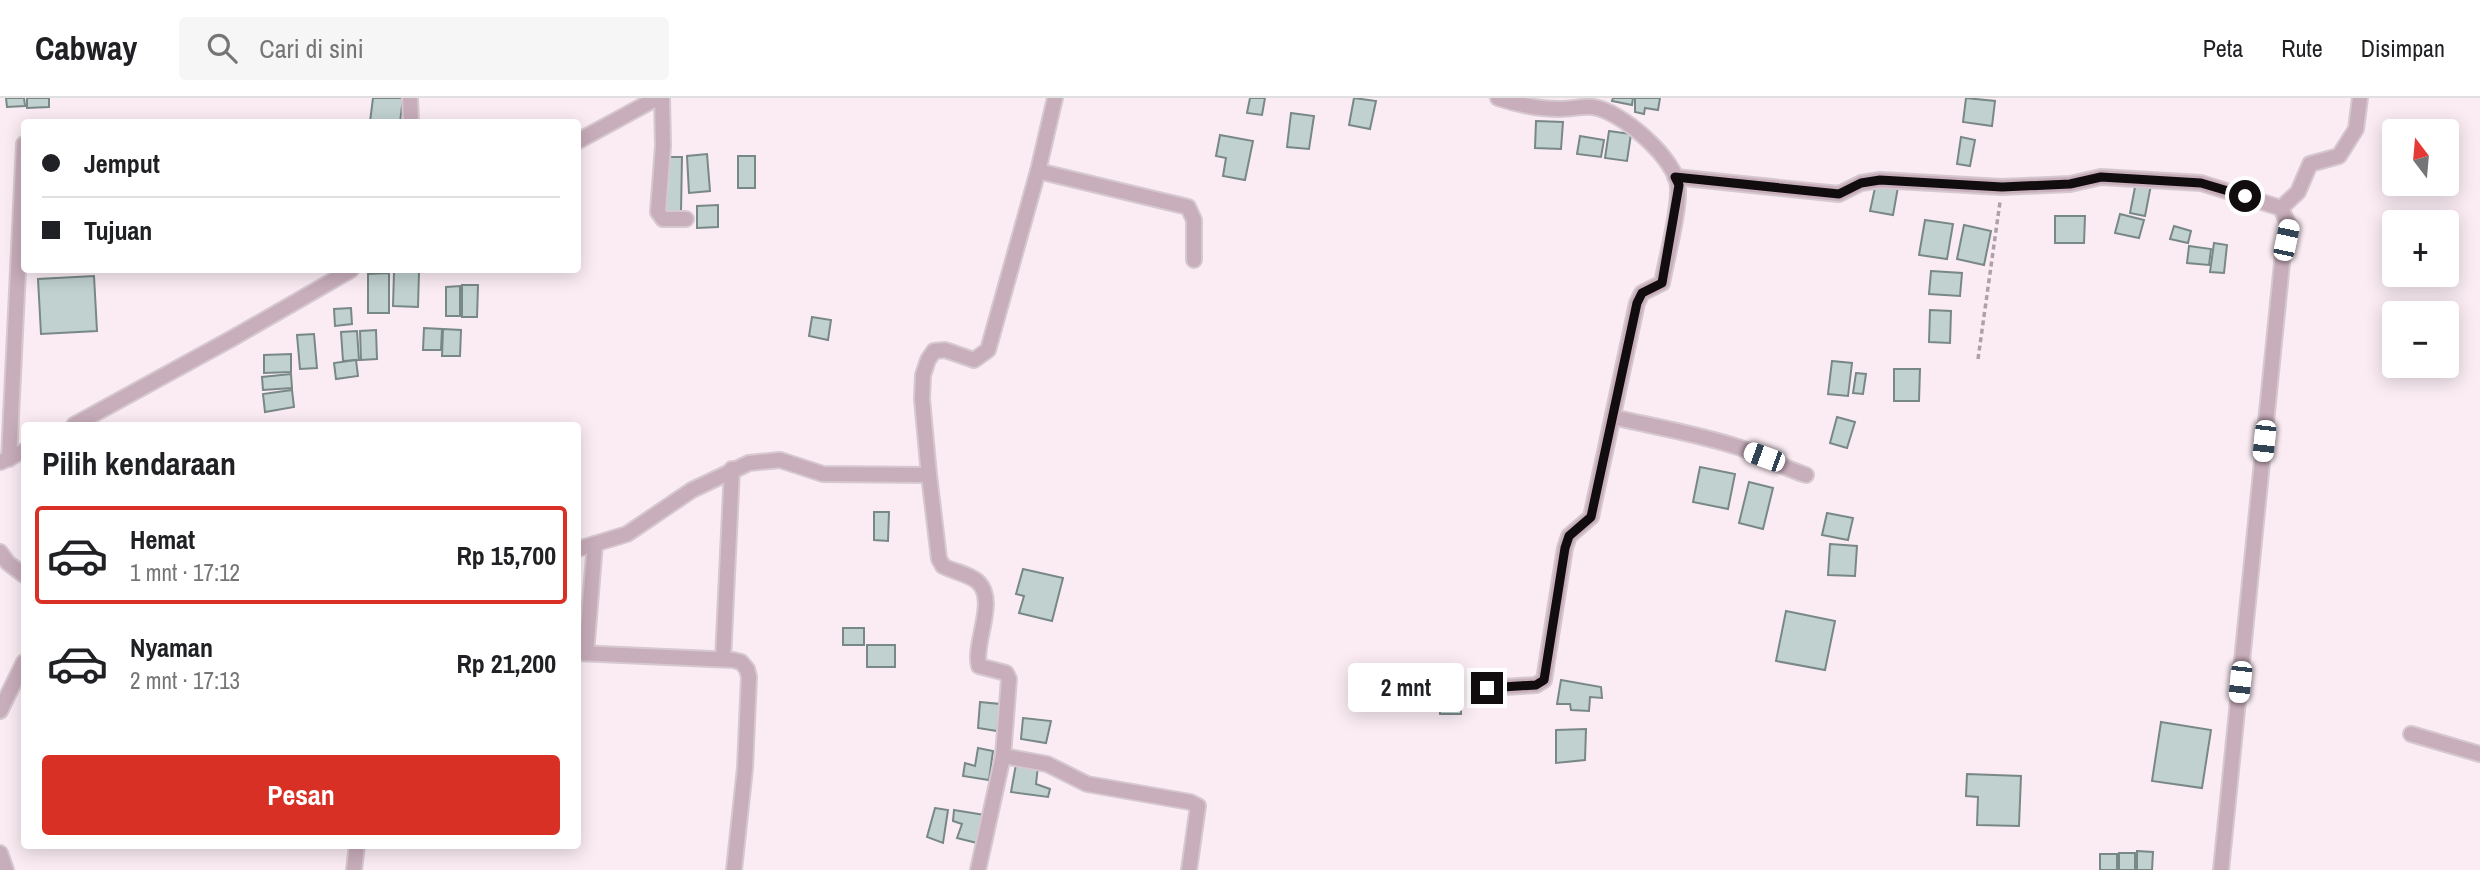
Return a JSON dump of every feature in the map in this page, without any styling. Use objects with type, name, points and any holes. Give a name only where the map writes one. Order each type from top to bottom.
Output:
[{"type":"street","points":[[410,98],[411,119]]},
{"type":"street","points":[[581,139],[657,98]]},
{"type":"street","points":[[662,98],[663,146],[658,212],[663,219],[686,219]]},
{"type":"street","points":[[978,870],[1003,756],[1009,676],[979,666],[977,659],[984,628],[985,595],[978,582],[943,566],[939,559],[922,399],[923,375],[934,351],[946,350],[974,360],[988,350],[1038,171],[1055,98]]},
{"type":"street","points":[[1487,688],[1536,685],[1544,680],[1565,548],[1569,536],[1591,517],[1637,303],[1642,293],[1662,283],[1679,185],[1669,165],[1642,134],[1617,115],[1594,107],[1557,109],[1524,106],[1498,98]]},
{"type":"street","points":[[2281,208],[2298,192],[2309,164],[2339,156],[2356,129],[2360,98]]},
{"type":"street","points":[[1038,171],[1188,206],[1194,220],[1194,260]]},
{"type":"street","points":[[1675,177],[1839,194],[1861,183],[1880,180],[2002,187],[2070,184],[2101,177],[2201,183],[2281,208],[2289,226],[2283,254],[2221,870]]},
{"type":"street","points":[[4,461],[21,192]]},
{"type":"street","points":[[80,422],[231,340],[346,273]]},
{"type":"street","points":[[1612,417],[1739,447],[1783,468],[1806,475]]},
{"type":"street","points":[[4,461],[21,452]]},
{"type":"street","points":[[581,548],[627,534],[666,505],[732,469],[749,463],[780,460],[823,474],[929,475]]},
{"type":"street","points":[[723,659],[732,469]]},
{"type":"street","points":[[594,544],[582,653],[723,659],[741,662],[747,669],[749,677],[745,768],[734,870]]},
{"type":"street","points":[[0,552],[8,563],[21,573]]},
{"type":"street","points":[[0,711],[21,668]]},
{"type":"street","points":[[2411,734],[2480,754]]},
{"type":"street","points":[[1003,756],[1047,764],[1087,784],[1190,802],[1198,806],[1189,870]]},
{"type":"street","points":[[354,870],[357,849]]},
{"type":"street","points":[[0,853],[6,870]]},
{"type":"path","points":[[1978,359],[2002,187]]},
{"type":"building","points":[[6,98],[24,98],[25,106],[7,107]]},
{"type":"building","points":[[27,98],[49,98],[49,107],[27,108]]},
{"type":"building","points":[[373,98],[403,98],[400,119],[370,119]]},
{"type":"building","points":[[1250,98],[1265,98],[1262,115],[1247,113]]},
{"type":"building","points":[[1354,98],[1376,101],[1370,129],[1349,125]]},
{"type":"building","points":[[1613,98],[1633,98],[1632,105],[1612,101]]},
{"type":"building","points":[[1635,98],[1660,98],[1658,110],[1645,108],[1644,114],[1635,112]]},
{"type":"building","points":[[1966,98],[1995,101],[1992,126],[1963,122]]},
{"type":"building","points":[[1291,113],[1314,116],[1309,149],[1287,147]]},
{"type":"building","points":[[1536,121],[1563,122],[1561,149],[1535,148]]},
{"type":"building","points":[[1609,131],[1631,134],[1627,161],[1605,158]]},
{"type":"building","points":[[1220,135],[1253,141],[1245,180],[1223,176],[1226,158],[1216,156]]},
{"type":"building","points":[[1580,136],[1604,140],[1601,157],[1577,154]]},
{"type":"building","points":[[1961,137],[1975,140],[1970,166],[1957,164]]},
{"type":"building","points":[[707,154],[710,191],[689,193],[687,156]]},
{"type":"building","points":[[738,156],[755,156],[755,188],[738,188]]},
{"type":"building","points":[[663,157],[682,157],[681,212],[663,212]]},
{"type":"building","points":[[2136,182],[2151,185],[2145,216],[2130,213]]},
{"type":"building","points":[[1876,183],[1898,187],[1893,215],[1870,211]]},
{"type":"building","points":[[718,205],[718,227],[697,228],[697,206]]},
{"type":"building","points":[[2120,214],[2144,220],[2139,238],[2115,233]]},
{"type":"building","points":[[2055,216],[2085,216],[2084,243],[2055,243]]},
{"type":"building","points":[[1925,220],[1953,224],[1947,259],[1919,255]]},
{"type":"building","points":[[1964,225],[1991,231],[1984,265],[1957,259]]},
{"type":"building","points":[[2174,226],[2191,231],[2188,243],[2170,239]]},
{"type":"building","points":[[2214,243],[2227,245],[2224,273],[2210,272]]},
{"type":"building","points":[[2189,246],[2211,249],[2209,265],[2187,263]]},
{"type":"building","points":[[1931,271],[1962,273],[1960,296],[1929,294]]},
{"type":"building","points":[[389,273],[389,313],[368,313],[368,274]]},
{"type":"building","points":[[394,273],[419,273],[418,307],[393,306]]},
{"type":"building","points":[[94,276],[97,331],[41,334],[38,279]]},
{"type":"building","points":[[462,285],[478,285],[477,317],[462,317]]},
{"type":"building","points":[[460,286],[460,316],[446,316],[446,287]]},
{"type":"building","points":[[351,308],[352,324],[335,326],[334,309]]},
{"type":"building","points":[[1930,310],[1951,311],[1950,343],[1929,342]]},
{"type":"building","points":[[812,317],[831,320],[828,340],[809,336]]},
{"type":"building","points":[[424,328],[442,329],[441,350],[423,350]]},
{"type":"building","points":[[443,329],[461,330],[460,356],[442,356]]},
{"type":"building","points":[[376,330],[377,359],[361,360],[360,331]]},
{"type":"building","points":[[357,331],[359,360],[343,361],[341,332]]},
{"type":"building","points":[[314,334],[317,368],[300,369],[297,335]]},
{"type":"building","points":[[291,354],[291,372],[264,373],[264,355]]},
{"type":"building","points":[[356,360],[358,376],[336,379],[334,363]]},
{"type":"building","points":[[1832,361],[1852,363],[1848,396],[1828,394]]},
{"type":"building","points":[[1894,369],[1920,369],[1919,401],[1894,401]]},
{"type":"building","points":[[1856,373],[1866,374],[1863,394],[1853,393]]},
{"type":"building","points":[[291,374],[292,388],[263,390],[262,377]]},
{"type":"building","points":[[292,390],[294,407],[265,412],[263,394]]},
{"type":"building","points":[[1837,417],[1855,422],[1847,448],[1830,443]]},
{"type":"building","points":[[1700,467],[1735,474],[1728,509],[1693,502]]},
{"type":"building","points":[[1749,482],[1773,488],[1763,529],[1739,523]]},
{"type":"building","points":[[874,512],[889,512],[888,541],[874,540]]},
{"type":"building","points":[[1827,513],[1853,518],[1848,540],[1822,535]]},
{"type":"building","points":[[1830,544],[1857,546],[1855,576],[1828,575]]},
{"type":"building","points":[[1023,569],[1063,578],[1052,621],[1019,613],[1024,596],[1016,594]]},
{"type":"building","points":[[1786,611],[1835,621],[1825,670],[1776,661]]},
{"type":"building","points":[[843,628],[864,628],[864,645],[843,645]]},
{"type":"building","points":[[867,645],[895,645],[895,667],[867,667]]},
{"type":"building","points":[[1561,680],[1601,687],[1602,698],[1590,697],[1589,711],[1571,710],[1570,704],[1557,704]]},
{"type":"building","points":[[1440,691],[1461,692],[1461,714],[1440,714]]},
{"type":"building","points":[[980,702],[1000,704],[997,731],[978,728]]},
{"type":"building","points":[[1023,718],[1051,721],[1046,743],[1021,739]]},
{"type":"building","points":[[2161,722],[2211,730],[2202,788],[2152,781]]},
{"type":"building","points":[[1586,729],[1585,760],[1556,763],[1556,730]]},
{"type":"building","points":[[978,748],[993,751],[989,780],[963,776],[965,763],[975,766]]},
{"type":"building","points":[[1016,764],[1038,766],[1036,784],[1050,789],[1048,797],[1011,792]]},
{"type":"building","points":[[1967,774],[2021,776],[2019,826],[1977,825],[1978,797],[1966,796]]},
{"type":"building","points":[[935,808],[948,810],[943,843],[927,837]]},
{"type":"building","points":[[954,810],[985,815],[977,843],[957,838],[962,824],[953,821]]},
{"type":"building","points":[[2137,851],[2153,852],[2152,870],[2137,870]]},
{"type":"building","points":[[2119,853],[2135,853],[2135,870],[2119,870]]},
{"type":"building","points":[[2100,854],[2117,854],[2117,870],[2100,870]]},
{"type":"route","points":[[1487,688],[1536,685],[1544,680],[1565,548],[1569,536],[1591,517],[1637,303],[1642,293],[1662,283],[1677,202],[1679,185],[1675,177],[1839,194],[1861,183],[1880,180],[2002,187],[2070,184],[2101,177],[2201,183],[2245,196]]}]
